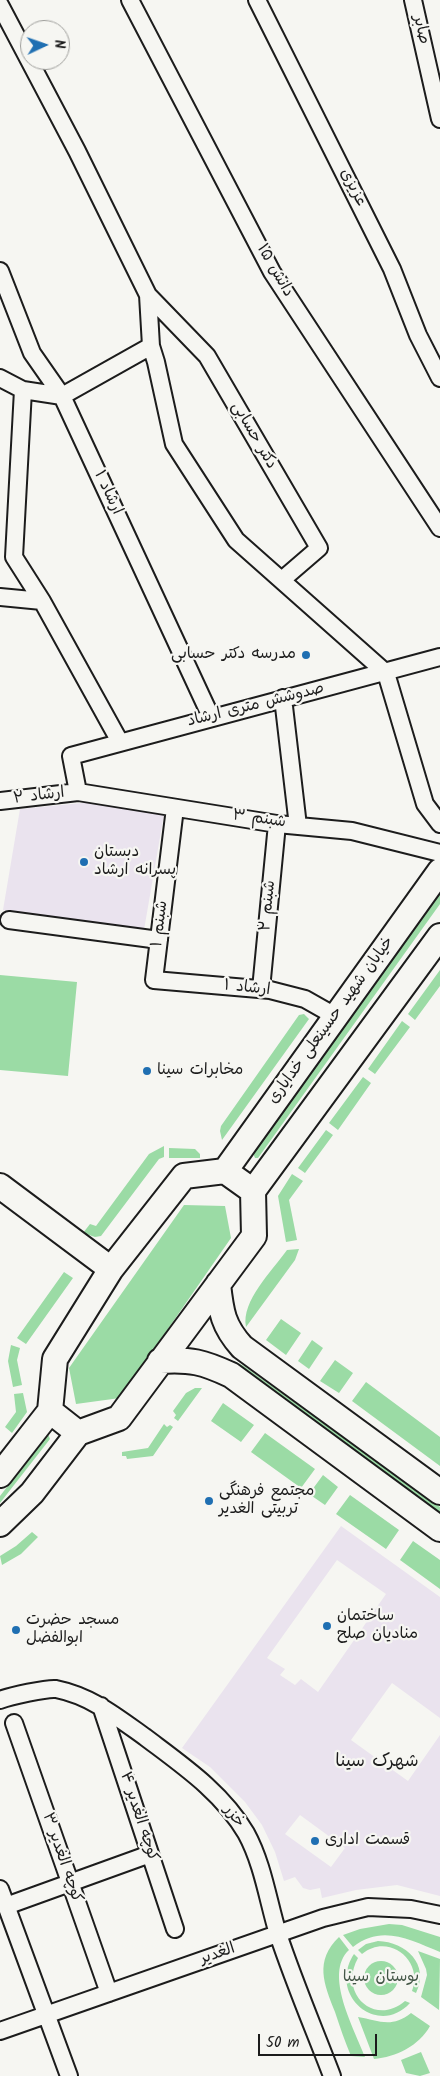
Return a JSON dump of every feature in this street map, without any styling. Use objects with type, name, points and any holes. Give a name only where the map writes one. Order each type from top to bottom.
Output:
[{"type":"street","name":"دانش ۱۵","points":[[130,0],[272,272],[440,528]]},
{"type":"street","name":"عزیزی","points":[[257,0],[392,269],[418,335],[440,378]]},
{"type":"street","name":"صابر","points":[[413,0],[440,119]]},
{"type":"street","name":"دکتر حسابی","points":[[0,5],[77,151],[148,295],[206,356],[319,548],[283,579]]},
{"type":"street","name":"ارشاد ۱","points":[[0,271],[32,353],[62,396],[211,717]]},
{"type":"street","name":"دکتر حسابی","points":[[148,295],[150,346],[156,362],[174,444],[236,540],[283,579],[386,673]]},
{"type":"street","points":[[0,378],[23,390],[62,396],[150,346]]},
{"type":"street","points":[[23,390],[14,557],[42,601],[120,742]]},
{"type":"street","points":[[0,597],[42,601]]},
{"type":"street","name":"صدوشش متری ارشاد","points":[[78,792],[71,756],[440,657]]},
{"type":"street","points":[[386,673],[425,804],[440,824]]},
{"type":"street","points":[[283,698],[298,826]]},
{"type":"street","name":"شبنم ۳","points":[[78,792],[277,824],[352,831],[440,853]]},
{"type":"street","name":"ارشاد ۲","points":[[0,801],[78,792]]},
{"type":"street","name":"شبنم ۱","points":[[154,980],[175,808]]},
{"type":"street","name":"شبنم ۲","points":[[261,989],[277,824]]},
{"type":"street","name":"خیابان شهید حسینعلی خدایاری","points":[[224,1171],[440,871]]},
{"type":"street","points":[[9,920],[159,940]]},
{"type":"street","points":[[0,1524],[32,1493],[78,1433],[119,1418],[254,1236],[253,1191],[440,936]]},
{"type":"street","name":"ارشاد ۱","points":[[154,980],[261,989],[305,999],[335,1016]]},
{"type":"street","points":[[0,1475],[50,1411],[55,1359],[111,1269],[184,1176],[224,1171],[253,1191]]},
{"type":"street","points":[[0,1186],[111,1269]]},
{"type":"street","points":[[218,1284],[220,1310],[230,1334],[242,1347],[440,1492]]},
{"type":"street","points":[[160,1361],[196,1361],[214,1366],[231,1375],[440,1528]]},
{"type":"street","points":[[50,1411],[78,1433]]},
{"type":"street","name":"خزر","points":[[0,1700],[53,1689],[80,1696],[101,1706],[204,1783],[229,1810],[246,1834],[259,1863],[278,1935],[332,2076]]},
{"type":"street","name":"کوچه الغدیر ۴","points":[[101,1706],[175,1929]]},
{"type":"street","name":"کوچه الغدیر ۳","points":[[14,1723],[109,1993]]},
{"type":"street","points":[[6,1906],[150,1854]]},
{"type":"street","points":[[0,1889],[69,2076]]},
{"type":"street","name":"الغدیر","points":[[0,2031],[323,1918],[368,1907],[412,1909],[440,1916]]},
{"type":"shaded area","name":"دبستان پسرانه ارشاد","points":[[102,801],[164,814],[144,930],[3,910],[20,809]]},
{"type":"shaded area","points":[[341,1526],[440,1597],[440,1718],[392,1683],[351,1740],[408,1781],[440,1735],[440,1896],[397,1885],[356,1890],[322,1898],[320,1888],[310,1890],[303,1888],[295,1877],[284,1881],[275,1852],[262,1825],[245,1802],[210,1767],[182,1748]],"holes":[[[337,1560],[386,1594],[318,1692],[301,1679],[295,1685],[280,1675],[285,1669],[267,1658]],[[300,1815],[345,1848],[331,1867],[285,1834]]]},
{"type":"green space","points":[[440,894],[440,904],[258,1158],[255,1158],[253,1153]]},
{"type":"green space","points":[[440,970],[440,986],[415,1020],[408,1014]]},
{"type":"green space","points":[[0,975],[77,982],[68,1076],[0,1070]]},
{"type":"green space","points":[[304,1014],[309,1019],[222,1140],[221,1126],[299,1015]]},
{"type":"green space","points":[[402,1021],[410,1027],[375,1074],[368,1069]]},
{"type":"green space","points":[[363,1077],[371,1083],[338,1130],[329,1123]]},
{"type":"green space","points":[[326,1130],[333,1135],[305,1173],[298,1168]]},
{"type":"green space","points":[[164,1146],[164,1157],[159,1159],[101,1236],[95,1237],[83,1233],[90,1224],[96,1226],[149,1154]]},
{"type":"green space","points":[[169,1148],[195,1149],[200,1154],[200,1158],[169,1158]]},
{"type":"green space","points":[[292,1174],[303,1181],[289,1200],[297,1240],[286,1242],[278,1196]]},
{"type":"green space","points":[[184,1205],[225,1206],[231,1238],[120,1398],[76,1404],[69,1368]]},
{"type":"green space","points":[[299,1249],[295,1260],[246,1327],[248,1307],[259,1287],[287,1250]]},
{"type":"green space","points":[[64,1272],[73,1278],[26,1344],[17,1338]]},
{"type":"green space","points":[[281,1319],[301,1333],[286,1355],[266,1340]]},
{"type":"green space","points":[[312,1340],[323,1348],[309,1369],[298,1361]]},
{"type":"green space","points":[[11,1345],[20,1348],[17,1360],[22,1385],[13,1387],[8,1361]]},
{"type":"green space","points":[[335,1360],[353,1373],[339,1393],[320,1381]]},
{"type":"green space","points":[[234,1361],[244,1366],[440,1507],[440,1516],[232,1364]]},
{"type":"green space","points":[[366,1382],[440,1437],[440,1466],[352,1401]]},
{"type":"green space","points":[[195,1388],[202,1388],[178,1421],[174,1418],[176,1415],[173,1411],[186,1393]]},
{"type":"green space","points":[[23,1393],[27,1412],[12,1433],[5,1427],[16,1412],[14,1394]]},
{"type":"green space","points":[[223,1403],[254,1425],[241,1442],[211,1421]]},
{"type":"green space","points":[[164,1424],[167,1427],[170,1425],[173,1427],[153,1456],[127,1459],[126,1456],[122,1456],[122,1452],[148,1448]]},
{"type":"green space","points":[[265,1433],[315,1469],[301,1488],[251,1452]]},
{"type":"green space","points":[[48,1434],[50,1439],[0,1503],[0,1496]]},
{"type":"green space","points":[[323,1475],[338,1487],[325,1505],[309,1494]]},
{"type":"green space","points":[[350,1495],[399,1530],[386,1549],[336,1514]]},
{"type":"green space","points":[[32,1532],[38,1537],[21,1554],[2,1565],[0,1556],[16,1546]]},
{"type":"green space","points":[[413,1541],[440,1560],[440,1589],[400,1560]]},
{"type":"green space","name":"بوستان سینا","points":[[389,1924],[402,1925],[440,1937],[440,1952],[407,1939],[385,1935],[364,1940],[353,1947],[343,1935],[360,1929]]},
{"type":"green space","name":"بوستان سینا","points":[[339,1937],[349,1950],[342,1960],[339,1973],[343,2002],[365,2057],[351,2056],[327,1992],[323,1973],[324,1964],[331,1946]]},
{"type":"green space","name":"بوستان سینا","points":[[378,1941],[398,1945],[413,1956],[418,1964],[420,1973],[420,1982],[416,1993],[412,1991],[413,1969],[401,1953],[392,1948],[382,1946],[372,1948],[362,1954],[358,1950],[366,1944]]},
{"type":"green space","name":"بوستان سینا","points":[[418,1951],[440,1959],[439,2010],[421,1997],[427,1975]]},
{"type":"green space","name":"بوستان سینا","points":[[354,1954],[358,1958],[353,1971],[353,1984],[356,1994],[363,2003],[372,2008],[382,2010],[394,2008],[405,2001],[410,2003],[397,2013],[384,2016],[371,2014],[360,2007],[351,1997],[347,1984],[347,1969]]},
{"type":"green space","name":"بوستان سینا","points":[[381,1961],[388,1962],[393,1966],[397,1971],[397,1985],[393,1990],[388,1994],[381,1995],[374,1994],[369,1990],[365,1985],[364,1978],[365,1971],[369,1966],[374,1962]]},
{"type":"green space","name":"بوستان سینا","points":[[411,2013],[430,2026],[425,2033],[406,2049],[390,2056],[374,2059],[358,2017],[391,2022],[404,2018]]},
{"type":"green space","points":[[421,2052],[430,2073],[420,2076],[406,2073],[401,2060]]},
{"type":"place","name":"مدرسه دکتر حسابی","points":[[306,655]]},
{"type":"place","name":"دبستان پسرانه ارشاد","points":[[84,862]]},
{"type":"place","name":"مخابرات سینا","points":[[147,1071]]},
{"type":"place","name":"مجتمع فرهنگی تربیتی الغدیر","points":[[209,1501]]},
{"type":"place","name":"ساختمان منادیان صلح","points":[[327,1626]]},
{"type":"place","name":"مسجد حضرت ابوالفضل","points":[[16,1630]]},
{"type":"place","name":"قسمت اداری","points":[[315,1841]]},
{"type":"district","name":"شهرک سینا","points":[[377,1763]]}]
